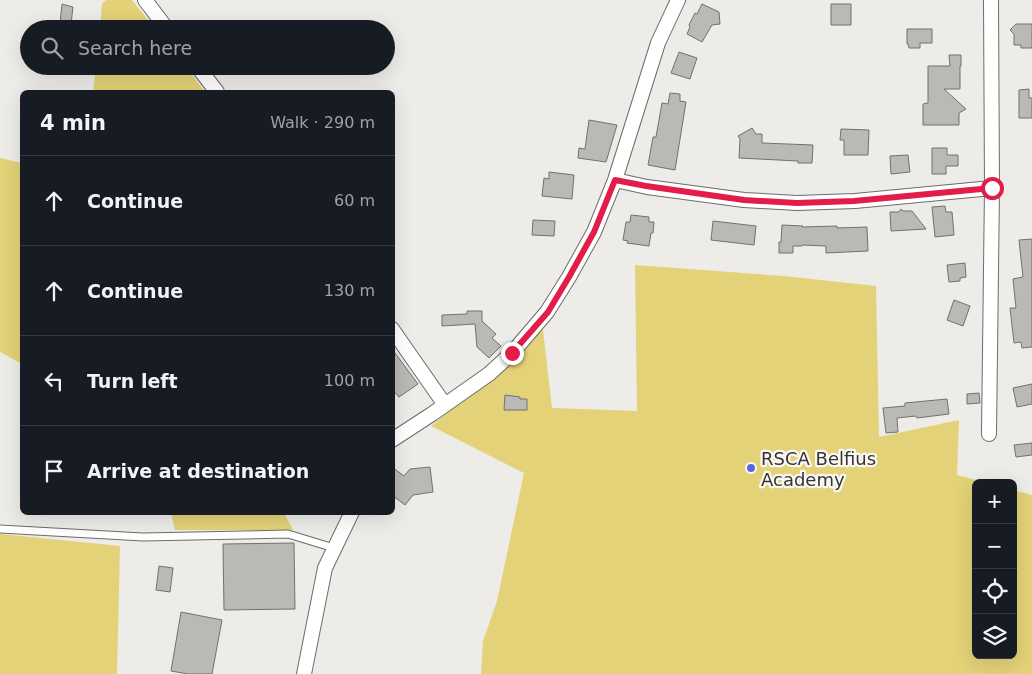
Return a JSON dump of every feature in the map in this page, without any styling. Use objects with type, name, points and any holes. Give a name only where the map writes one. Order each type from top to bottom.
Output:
[{"type":"street","points":[[145,0],[160,20]]},
{"type":"street","points":[[395,438],[489,374],[512,353],[548,312],[594,232],[615,180],[658,43],[678,0]]},
{"type":"street","points":[[989,434],[992,188],[991,0]]},
{"type":"street","points":[[204,75],[215,90]]},
{"type":"street","points":[[615,180],[744,200],[797,203],[854,201],[992,188]]},
{"type":"street","points":[[395,333],[445,405]]},
{"type":"street","points":[[304,674],[325,568],[350,515]]},
{"type":"lane","points":[[0,529],[143,537],[288,534],[334,548]]},
{"type":"shaded area","points":[[106,0],[132,0],[148,20],[101,20],[102,4]]},
{"type":"shaded area","points":[[95,75],[192,75],[203,90],[93,90]]},
{"type":"shaded area","points":[[0,158],[20,163],[20,363],[0,352]]},
{"type":"shaded area","name":"RSCA Belfius Academy","points":[[635,265],[784,276],[876,286],[879,437],[959,420],[957,475],[972,479],[972,659],[1017,659],[1017,491],[1032,495],[1032,674],[481,674],[483,641],[497,601],[524,473],[431,426],[505,367],[537,332],[543,330],[552,408],[637,411]]},
{"type":"shaded area","points":[[171,515],[285,515],[293,530],[175,530]]},
{"type":"shaded area","points":[[0,534],[120,546],[117,674],[0,674]]},
{"type":"building","points":[[62,4],[73,7],[71,20],[60,20]]},
{"type":"building","points":[[702,4],[719,12],[720,24],[712,25],[702,42],[687,34],[695,13],[697,14]]},
{"type":"building","points":[[831,4],[851,4],[851,25],[831,25]]},
{"type":"building","points":[[1016,24],[1032,24],[1032,48],[1021,48],[1021,45],[1014,45],[1014,34],[1010,30]]},
{"type":"building","points":[[907,29],[932,29],[932,43],[920,43],[920,48],[909,48],[907,44]]},
{"type":"building","points":[[679,52],[697,58],[690,79],[671,73]]},
{"type":"building","points":[[949,55],[961,55],[960,89],[944,89],[966,109],[959,113],[959,125],[923,125],[923,104],[928,103],[928,66],[950,66]]},
{"type":"building","points":[[1029,89],[1029,98],[1032,98],[1032,118],[1019,118],[1019,90]]},
{"type":"building","points":[[670,93],[680,94],[680,101],[686,102],[675,170],[648,165],[653,137],[656,137],[662,103],[668,104]]},
{"type":"building","points":[[589,120],[617,125],[606,162],[578,158],[579,148],[585,149]]},
{"type":"building","points":[[752,128],[756,134],[762,134],[762,143],[813,145],[812,163],[739,158],[740,139],[738,136]]},
{"type":"building","points":[[841,129],[869,130],[868,155],[844,155],[844,140],[840,140]]},
{"type":"building","points":[[932,148],[947,148],[947,155],[958,155],[958,166],[946,166],[946,174],[932,174]]},
{"type":"building","points":[[908,155],[910,172],[891,174],[890,156]]},
{"type":"building","points":[[549,172],[574,175],[572,199],[542,196],[544,178],[549,179]]},
{"type":"building","points":[[945,206],[946,212],[952,212],[954,235],[935,237],[932,207]]},
{"type":"building","points":[[901,209],[903,211],[912,211],[926,229],[891,231],[890,212],[899,212]]},
{"type":"building","points":[[631,215],[649,217],[649,222],[654,222],[649,246],[627,243],[628,241],[623,240],[626,222],[630,222]]},
{"type":"building","points":[[533,220],[555,221],[554,236],[532,235]]},
{"type":"building","points":[[713,221],[756,226],[754,245],[711,240]]},
{"type":"building","points":[[782,225],[802,227],[837,226],[837,228],[867,227],[868,251],[826,253],[826,246],[802,245],[793,246],[793,253],[779,253]]},
{"type":"building","points":[[1032,239],[1032,347],[1022,348],[1021,342],[1014,343],[1010,308],[1016,308],[1013,279],[1023,277],[1019,240]]},
{"type":"building","points":[[965,263],[966,277],[960,278],[960,281],[949,282],[947,265]]},
{"type":"building","points":[[954,300],[970,306],[963,326],[947,320]]},
{"type":"building","points":[[467,311],[482,311],[482,321],[496,334],[492,338],[501,346],[489,358],[477,347],[475,324],[442,326],[442,315],[467,314]]},
{"type":"building","points":[[395,353],[418,384],[399,397],[395,392]]},
{"type":"building","points":[[1032,384],[1032,404],[1017,407],[1013,388]]},
{"type":"building","points":[[979,393],[980,403],[967,404],[967,394]]},
{"type":"building","points":[[505,395],[527,399],[527,410],[504,410]]},
{"type":"building","points":[[947,399],[949,414],[917,418],[916,416],[897,418],[898,432],[886,433],[883,408],[905,406],[905,403]]},
{"type":"building","points":[[1032,443],[1032,455],[1016,457],[1014,445]]},
{"type":"building","points":[[430,467],[433,492],[413,495],[405,505],[395,497],[395,469],[404,476],[410,469]]},
{"type":"building","points":[[294,543],[295,609],[224,610],[223,544]]},
{"type":"building","points":[[159,566],[173,568],[170,592],[156,590]]},
{"type":"building","points":[[181,612],[222,620],[212,674],[188,674],[171,671]]},
{"type":"place","name":"RSCA Belfius Academy","points":[[751,468]]},
{"type":"route","points":[[512,353],[548,312],[569,277],[594,232],[615,180],[744,200],[797,203],[854,201],[992,188]]}]
